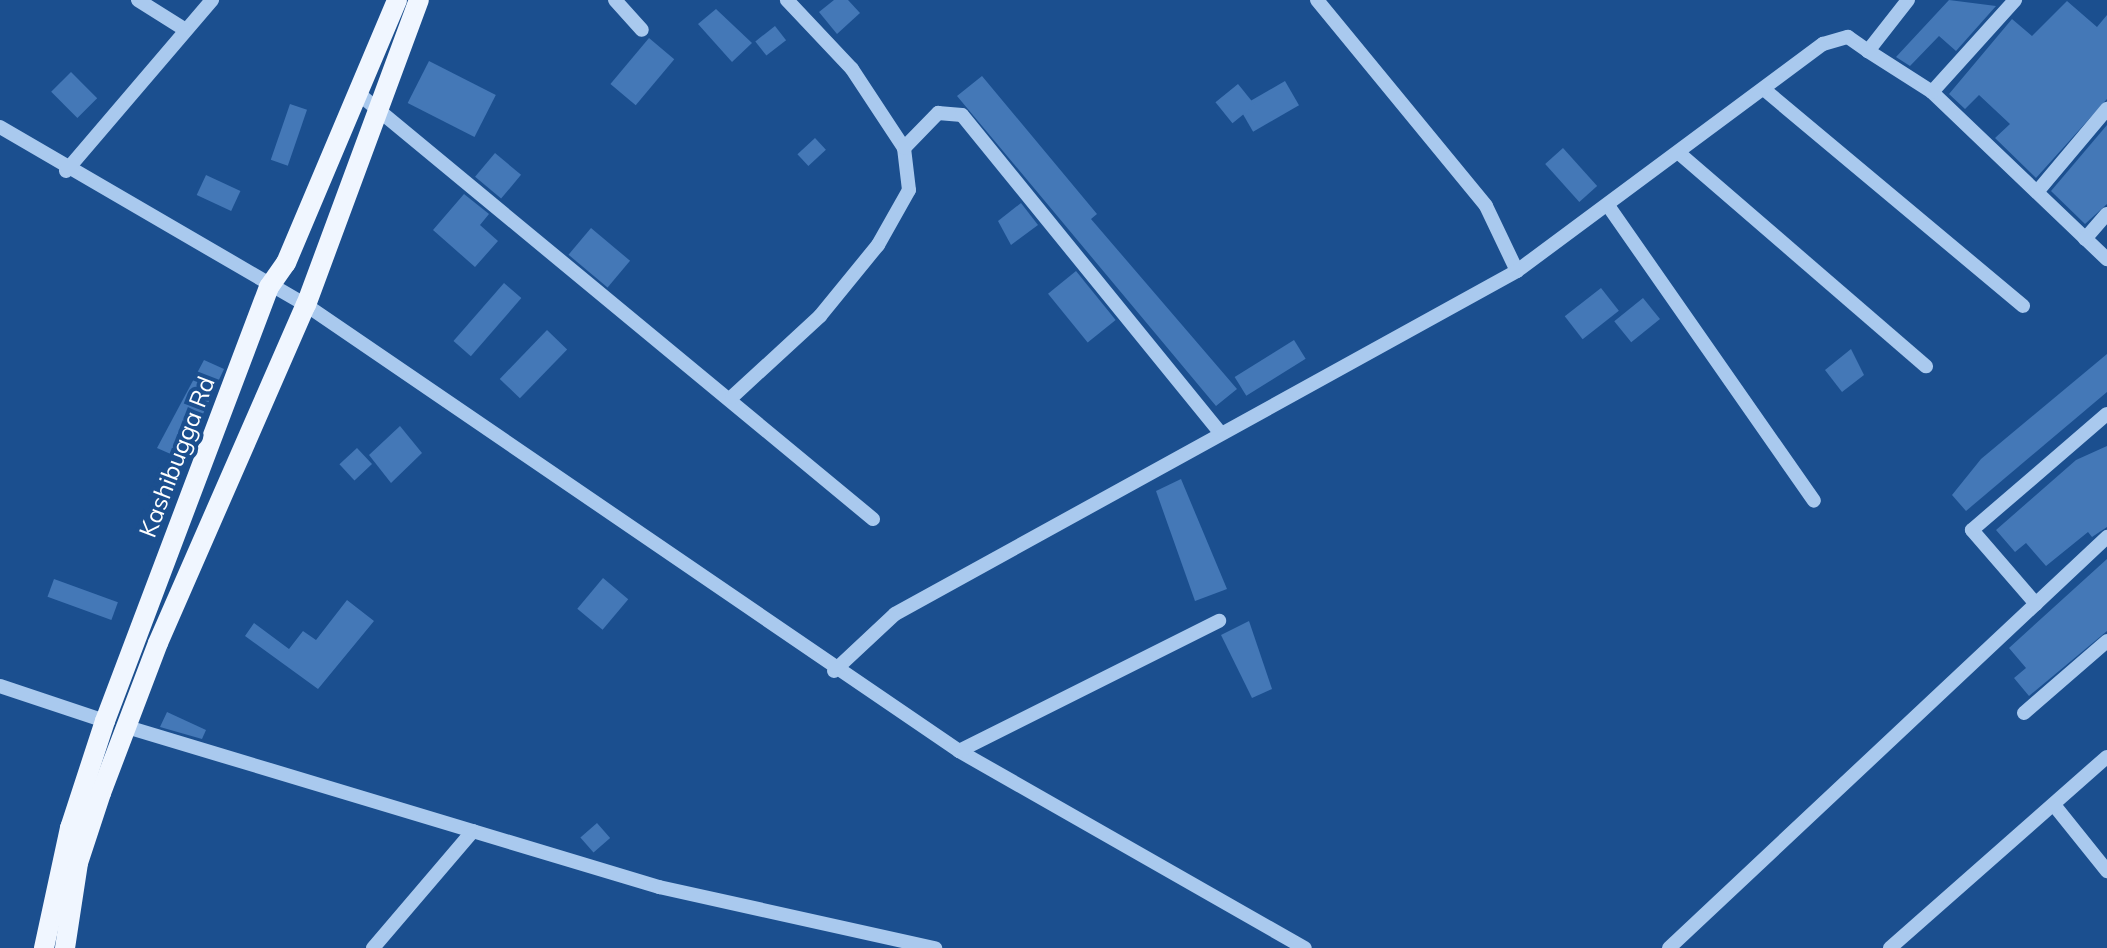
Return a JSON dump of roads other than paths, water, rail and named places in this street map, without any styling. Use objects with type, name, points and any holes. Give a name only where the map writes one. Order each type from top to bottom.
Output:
[{"type":"main road","name":"Kashibugga Rd","points":[[44,948],[70,828],[105,721],[269,287],[359,94],[397,0]]},
{"type":"main road","points":[[65,948],[78,863],[127,727],[306,305],[419,0]]},
{"type":"street","points":[[138,0],[184,29]]},
{"type":"street","points":[[66,171],[184,29],[212,0]]},
{"type":"street","points":[[615,0],[642,30]]},
{"type":"street","points":[[732,397],[820,316],[878,245],[909,190],[904,148],[852,69],[787,0]]},
{"type":"street","points":[[1317,0],[1486,206],[1517,271]]},
{"type":"street","points":[[1868,51],[1908,0]]},
{"type":"street","points":[[1932,92],[2015,0]]},
{"type":"street","points":[[834,671],[895,614],[1517,271],[1609,207],[1836,36],[1868,51],[1932,92],[2107,259]]},
{"type":"street","points":[[1766,91],[2023,306]]},
{"type":"street","points":[[359,94],[732,397],[873,519]]},
{"type":"street","points":[[2037,192],[2107,109]]},
{"type":"street","points":[[904,148],[938,113],[962,115],[1220,433]]},
{"type":"street","points":[[0,127],[66,171],[306,305],[576,484],[834,671],[959,751],[1305,948]]},
{"type":"street","points":[[1680,154],[1926,366]]},
{"type":"street","points":[[1609,207],[1814,501]]},
{"type":"street","points":[[2085,239],[2107,214]]},
{"type":"street","points":[[2036,604],[1972,530],[2107,414]]},
{"type":"street","points":[[1669,948],[2107,537]]},
{"type":"street","points":[[959,751],[1219,621]]},
{"type":"street","points":[[2024,713],[2107,641]]},
{"type":"street","points":[[0,686],[105,721]]},
{"type":"street","points":[[127,727],[673,891],[799,922],[902,935],[935,948]]},
{"type":"street","points":[[1890,948],[2107,757]]},
{"type":"street","points":[[2054,805],[2107,871]]},
{"type":"street","points":[[373,948],[473,831]]}]
